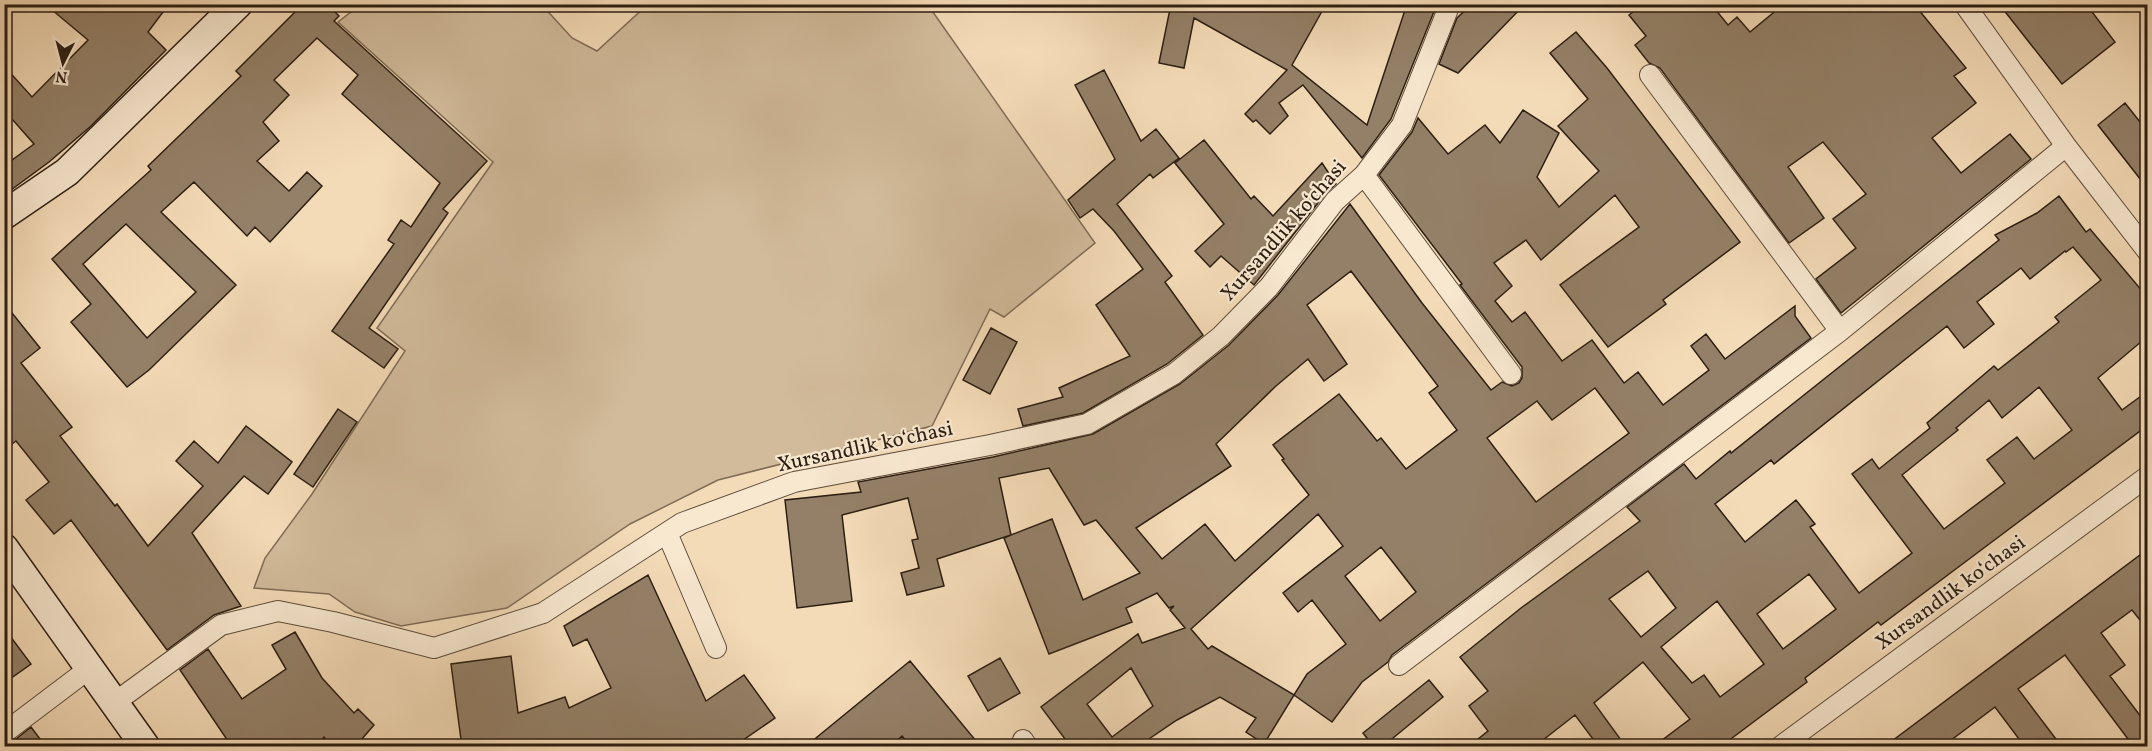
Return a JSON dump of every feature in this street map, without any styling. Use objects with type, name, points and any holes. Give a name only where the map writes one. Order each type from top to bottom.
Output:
[{"type":"street","points":[[4,215],[67,172],[238,4]]},
{"type":"street","name":"Xursandlik koʻchasi","points":[[114,703],[222,625],[278,611],[333,622],[434,648],[543,613],[682,523],[794,482],[1087,424],[1174,374],[1221,336],[1269,287],[1335,201],[1364,175],[1402,125],[1450,4]]},
{"type":"street","points":[[1965,5],[2066,146],[2148,252]]},
{"type":"street","points":[[1650,75],[1840,331]]},
{"type":"street","points":[[1399,665],[1840,331],[2066,146]]},
{"type":"street","points":[[1364,175],[1511,374]]},
{"type":"street","name":"Xursandlik koʻchasi","points":[[1781,747],[2148,476]]},
{"type":"street","points":[[667,532],[716,648]]},
{"type":"street","points":[[4,548],[145,747]]},
{"type":"street","points":[[4,733],[90,668]]},
{"type":"shaded area","points":[[360,5],[542,5],[572,38],[597,51],[647,5],[928,5],[1095,243],[1004,317],[990,309],[932,426],[718,480],[630,524],[507,608],[401,626],[355,612],[329,594],[254,588],[265,558],[312,494],[405,351],[377,328],[493,162],[338,22]]},
{"type":"building","points":[[45,4],[169,4],[148,32],[166,50],[91,126],[49,162],[4,195],[4,166],[34,144],[4,110],[4,66],[32,97],[88,40]]},
{"type":"building","points":[[303,4],[327,4],[339,16],[334,21],[487,161],[443,209],[448,213],[369,328],[398,349],[384,368],[332,331],[394,244],[388,240],[401,220],[411,227],[440,183],[342,94],[358,75],[317,38],[274,80],[289,95],[263,122],[279,141],[257,161],[289,191],[307,172],[322,186],[270,242],[255,227],[247,236],[194,182],[161,212],[236,285],[149,370],[127,387],[71,322],[91,304],[52,259],[151,170],[148,166],[241,76],[236,71]],"holes":[[[126,224],[196,292],[147,338],[83,264]]]},
{"type":"building","points":[[1171,4],[1326,4],[1292,65],[1367,125],[1407,4],[1437,4],[1391,119],[1362,158],[1303,85],[1279,103],[1288,116],[1270,134],[1256,120],[1253,122],[1245,114],[1287,70],[1194,18],[1184,68],[1159,63]]},
{"type":"building","points":[[1472,4],[1525,4],[1458,73],[1439,64],[1457,18]]},
{"type":"building","points":[[1643,4],[1711,4],[1728,25],[1737,17],[1750,32],[1784,4],[1914,4],[1966,68],[1954,76],[1976,103],[1932,138],[1961,173],[2010,134],[2031,159],[1841,313],[1816,279],[1856,248],[1833,219],[1866,194],[1823,142],[1788,167],[1824,218],[1789,243],[1660,68],[1649,63],[1635,45],[1646,36],[1629,15]]},
{"type":"building","points":[[1999,4],[2086,4],[2115,42],[2062,84]]},
{"type":"building","points":[[1576,32],[1607,68],[1740,242],[1663,300],[1666,304],[1608,347],[1560,285],[1639,227],[1615,195],[1541,260],[1526,240],[1494,263],[1512,286],[1495,301],[1512,322],[1525,312],[1562,361],[1592,340],[1624,383],[1638,372],[1663,405],[1709,370],[1691,346],[1706,334],[1725,359],[1795,306],[1795,316],[1811,338],[1392,655],[1388,662],[1362,682],[1332,722],[1294,695],[1264,744],[1246,732],[1256,718],[1220,697],[1177,720],[1137,747],[1071,747],[1041,707],[1138,634],[1142,643],[1185,628],[1170,610],[1174,606],[1169,608],[1157,593],[1126,608],[1132,622],[1049,654],[1004,538],[1011,535],[937,559],[944,586],[907,595],[901,573],[919,568],[912,540],[918,539],[908,498],[842,515],[852,601],[797,608],[785,500],[861,492],[858,482],[993,457],[1093,434],[1180,384],[1229,345],[1278,295],[1350,204],[1422,303],[1491,390],[1502,382],[1512,386],[1519,383],[1522,378],[1522,367],[1379,175],[1412,132],[1418,118],[1448,154],[1485,125],[1500,143],[1523,110],[1559,133],[1537,177],[1559,207],[1599,171],[1558,126],[1588,99],[1550,53]],"holes":[[[1351,271],[1438,386],[1429,393],[1457,430],[1406,469],[1381,438],[1377,441],[1339,394],[1273,445],[1309,495],[1235,561],[1205,524],[1162,559],[1136,528],[1231,466],[1216,444],[1276,386],[1308,359],[1324,381],[1347,364],[1307,305]],[[1595,388],[1629,433],[1536,502],[1487,438],[1537,401],[1552,420]],[[1049,468],[1084,525],[1096,520],[1140,573],[1083,600],[1052,519],[1011,535],[999,478]],[[1318,514],[1343,546],[1283,593],[1298,612],[1312,600],[1346,644],[1307,674],[1294,695],[1212,646],[1208,649],[1191,629]],[[1381,547],[1416,592],[1380,621],[1345,576]],[[1131,668],[1153,706],[1112,737],[1087,704]]]},
{"type":"building","points":[[1104,70],[1141,141],[1156,129],[1179,158],[1153,178],[1150,174],[1117,204],[1172,276],[1165,282],[1203,335],[1167,364],[1083,413],[1023,426],[1018,409],[1063,397],[1059,388],[1130,356],[1096,305],[1143,269],[1114,231],[1093,209],[1080,218],[1068,200],[1115,159],[1075,85]]},
{"type":"building","points":[[2125,103],[2148,132],[2148,189],[2098,125]]},
{"type":"building","points":[[1204,140],[1251,199],[1254,196],[1273,216],[1322,163],[1336,184],[1325,194],[1254,285],[1221,256],[1210,267],[1195,251],[1224,224],[1175,163]]},
{"type":"building","points":[[2059,196],[2086,232],[2090,229],[2148,298],[2148,336],[2098,378],[2122,410],[2148,391],[2148,425],[1881,625],[1878,622],[1805,678],[1807,682],[1720,747],[1653,747],[1690,719],[1643,662],[1594,703],[1626,747],[1599,747],[1575,715],[1534,747],[1468,747],[1488,731],[1469,706],[1488,691],[1460,657],[1521,608],[1640,521],[1627,507],[1684,464],[1696,479],[1999,240],[1995,235],[2037,213]],"holes":[[[2073,247],[2101,280],[2055,317],[2059,322],[1998,370],[1994,366],[1927,423],[1930,428],[1879,469],[1872,459],[1852,474],[1912,553],[1859,593],[1810,527],[1815,524],[1796,500],[1745,542],[1715,504],[1771,460],[1774,464],[1947,326],[1964,348],[1994,324],[1977,302],[2021,268],[2030,279]],[[2039,387],[2072,430],[2034,459],[2017,437],[1987,460],[2005,483],[1944,529],[1902,475],[1958,430],[1956,428],[1989,400],[2002,418]],[[1648,571],[1676,608],[1641,637],[1609,599]],[[1809,574],[1836,609],[1783,649],[1757,614]],[[1717,601],[1764,664],[1720,697],[1704,675],[1692,683],[1661,647]]]},
{"type":"building","points":[[4,303],[40,348],[21,363],[72,427],[60,436],[115,506],[117,504],[148,546],[203,486],[176,461],[194,441],[218,463],[246,426],[292,462],[268,494],[244,476],[192,533],[241,606],[214,615],[167,650],[71,520],[54,534],[26,500],[49,482],[16,441],[4,450]]},
{"type":"building","points":[[991,328],[1017,342],[990,394],[963,380]]},
{"type":"building","points":[[338,409],[357,422],[313,487],[294,474]]},
{"type":"building","points":[[2148,549],[2148,630],[2132,610],[2101,633],[2125,665],[2110,676],[2148,726],[2148,747],[2134,747],[2065,655],[2018,689],[2062,747],[2025,747],[1995,707],[1942,747],[1884,747]]},
{"type":"building","points":[[648,575],[706,701],[744,675],[775,718],[733,747],[462,747],[451,664],[511,656],[518,713],[565,697],[569,708],[611,688],[587,639],[573,646],[564,626]]},
{"type":"building","points":[[4,628],[31,664],[4,683]]},
{"type":"building","points":[[295,632],[322,678],[354,713],[358,709],[374,725],[355,747],[334,747],[324,737],[316,747],[232,747],[180,670],[208,649],[242,699],[286,669],[272,645]]},
{"type":"building","points":[[1000,658],[1020,693],[988,711],[968,676]]},
{"type":"building","points":[[910,661],[981,747],[911,747],[902,736],[890,747],[805,747]]},
{"type":"building","points":[[1429,680],[1443,697],[1382,747],[1374,747],[1363,733]]},
{"type":"building","points":[[31,727],[46,747],[4,747],[4,745],[11,743]]}]
